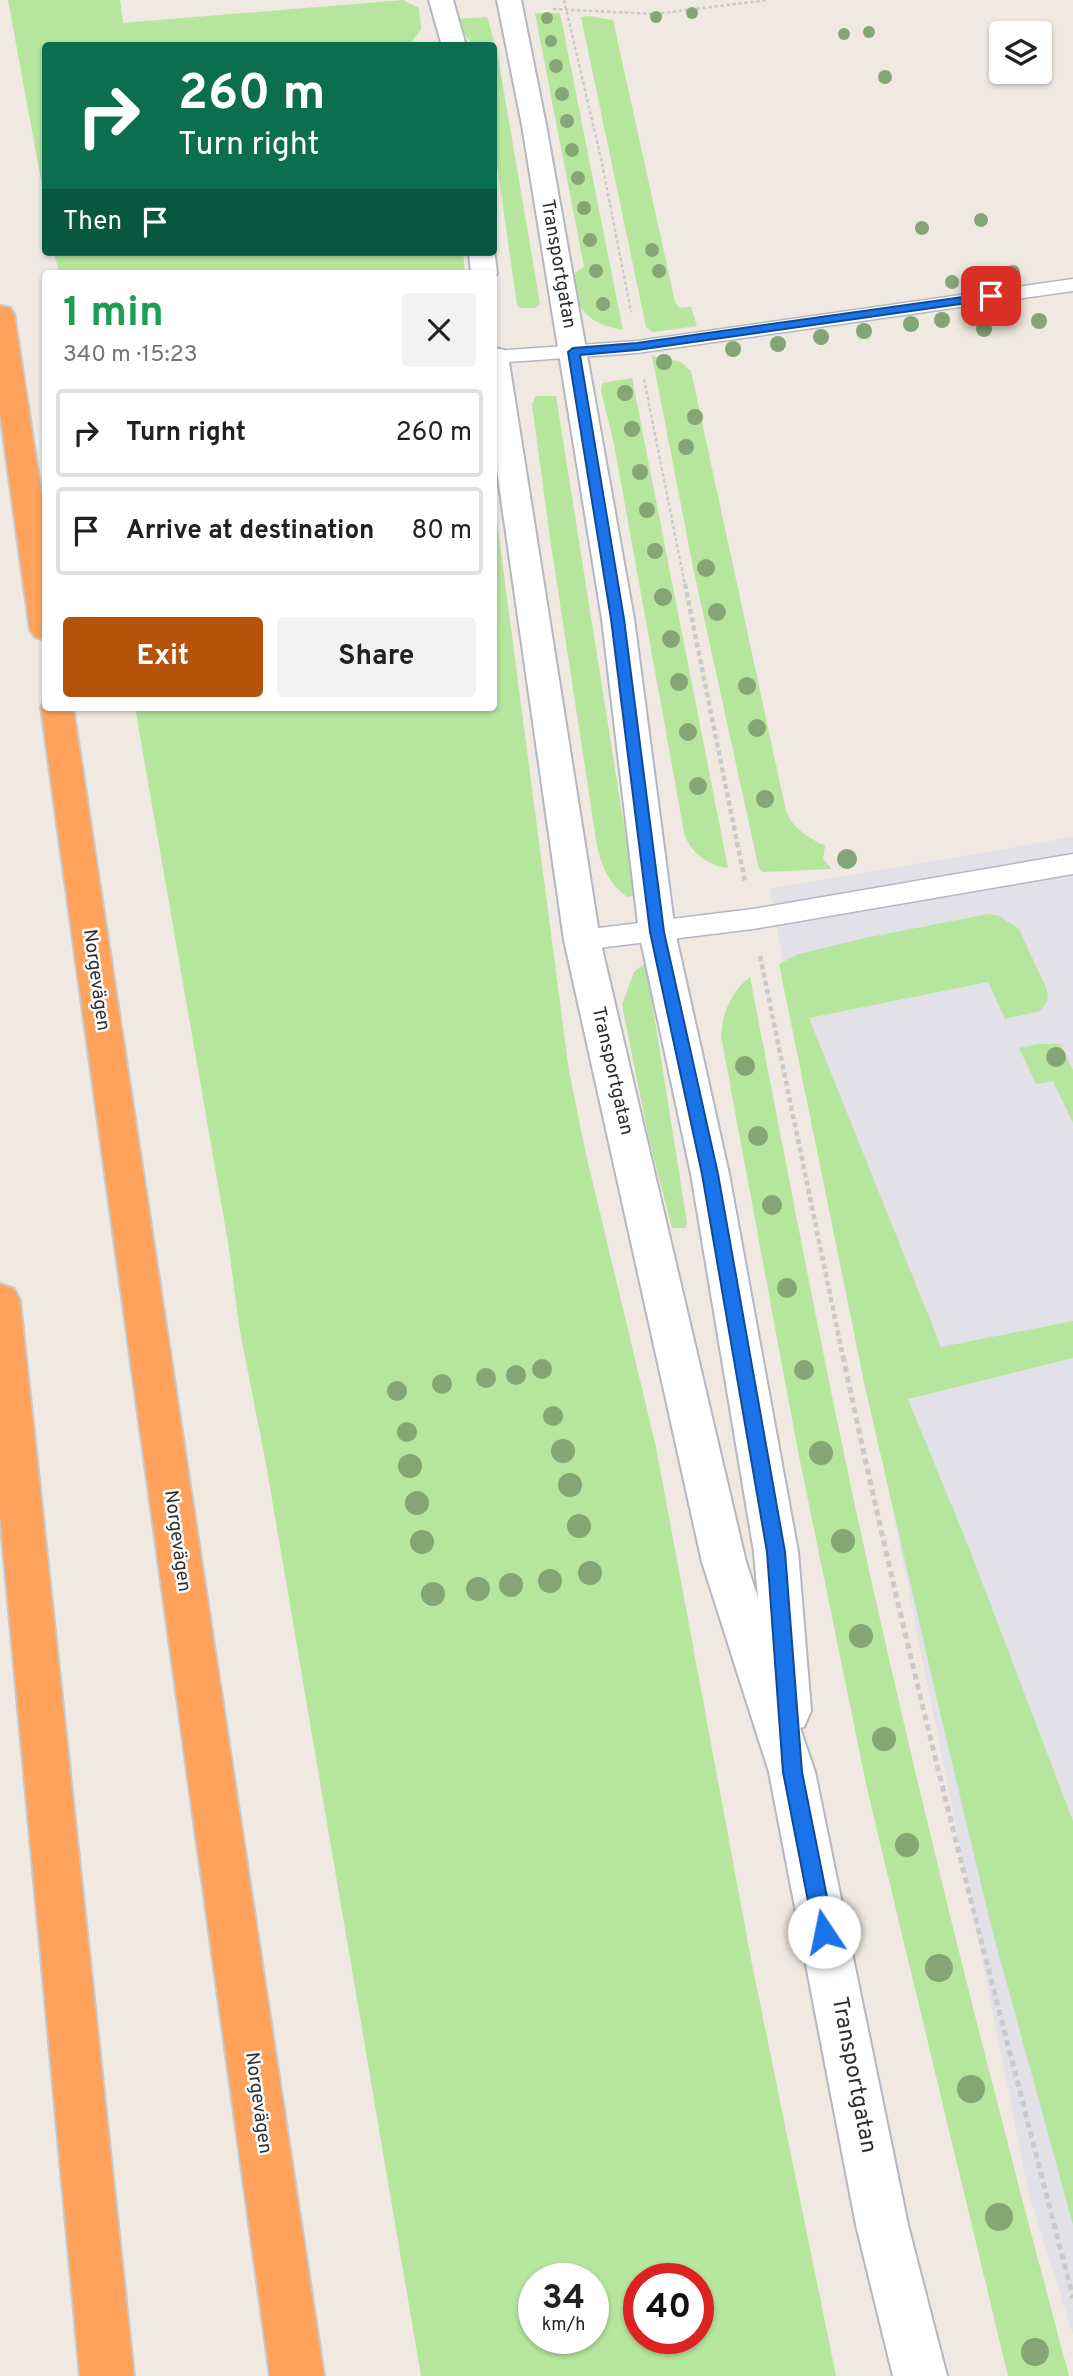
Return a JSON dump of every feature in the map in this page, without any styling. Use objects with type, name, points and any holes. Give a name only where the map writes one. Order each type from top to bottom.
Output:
[{"type":"highway","points":[[0,314],[42,603]]},
{"type":"highway","name":"Norgevägen","points":[[58,711],[297,2376]]},
{"type":"highway","points":[[0,1301],[107,2376]]},
{"type":"street","points":[[442,0],[453,42]]},
{"type":"street","name":"Transportgatan","points":[[509,0],[534,125],[618,619],[657,932],[710,1174],[776,1552],[792,1772]]},
{"type":"street","name":"Transportgatan","points":[[497,376],[582,940],[724,1562],[792,1772],[883,2225],[920,2376]]},
{"type":"lane","points":[[497,356],[637,347],[1073,285]]},
{"type":"lane","points":[[582,940],[753,919],[1073,864]]},
{"type":"path","points":[[564,0],[602,163],[637,347],[870,1485],[931,1745],[1073,2298]]},
{"type":"path","points":[[566,9],[654,14],[768,0]]},
{"type":"shaded area","points":[[1073,837],[1073,2335],[1029,2195],[769,889]]},
{"type":"green space","points":[[8,0],[120,0],[123,23],[403,0],[419,8],[421,29],[412,42],[42,42],[42,186]]},
{"type":"green space","points":[[535,13],[560,13],[623,330],[601,324],[586,314],[572,289],[569,277],[584,267]]},
{"type":"green space","points":[[487,17],[494,42],[471,42],[460,28],[458,19]]},
{"type":"green space","points":[[581,17],[613,20],[675,302],[679,308],[691,307],[697,326],[653,332],[646,327]]},
{"type":"green space","points":[[497,51],[540,304],[535,308],[520,308],[517,305],[497,164]]},
{"type":"green space","points":[[55,256],[463,256],[465,270],[58,270]]},
{"type":"green space","points":[[652,356],[681,362],[691,371],[786,811],[797,828],[825,846],[823,859],[832,869],[763,872],[759,869],[694,572]]},
{"type":"green space","points":[[632,378],[728,868],[700,857],[690,846],[684,832],[614,444],[601,391],[602,383]]},
{"type":"green space","points":[[536,396],[556,396],[635,895],[627,897],[607,874],[597,846],[550,538],[532,404]]},
{"type":"green space","points":[[497,522],[569,1071],[585,1150],[656,1447],[751,1959],[836,2376],[421,2376],[266,1464],[239,1326],[229,1248],[136,711],[497,711]]},
{"type":"green space","points":[[988,914],[999,916],[1019,929],[1047,990],[1048,1000],[1040,1011],[1005,1019],[988,982],[809,1018],[941,1347],[1073,1321],[1073,1358],[908,1399],[971,1553],[1073,1821],[1073,2225],[991,1926],[942,1721],[865,1387],[779,964],[799,954],[865,938]]},
{"type":"green space","points":[[646,963],[687,1223],[685,1228],[672,1228],[649,1139],[622,1005],[634,972]]},
{"type":"green space","points":[[750,977],[818,1327],[873,1589],[956,1940],[1069,2376],[1008,2376],[868,1793],[797,1446],[721,1036],[729,1003]]},
{"type":"green space","points":[[1038,1044],[1060,1044],[1073,1070],[1073,1123],[1053,1081],[1036,1084],[1019,1048]]},
{"type":"route","points":[[824,1932],[792,1772],[776,1552],[710,1174],[657,932],[618,619],[573,352],[637,347],[991,296]]}]
